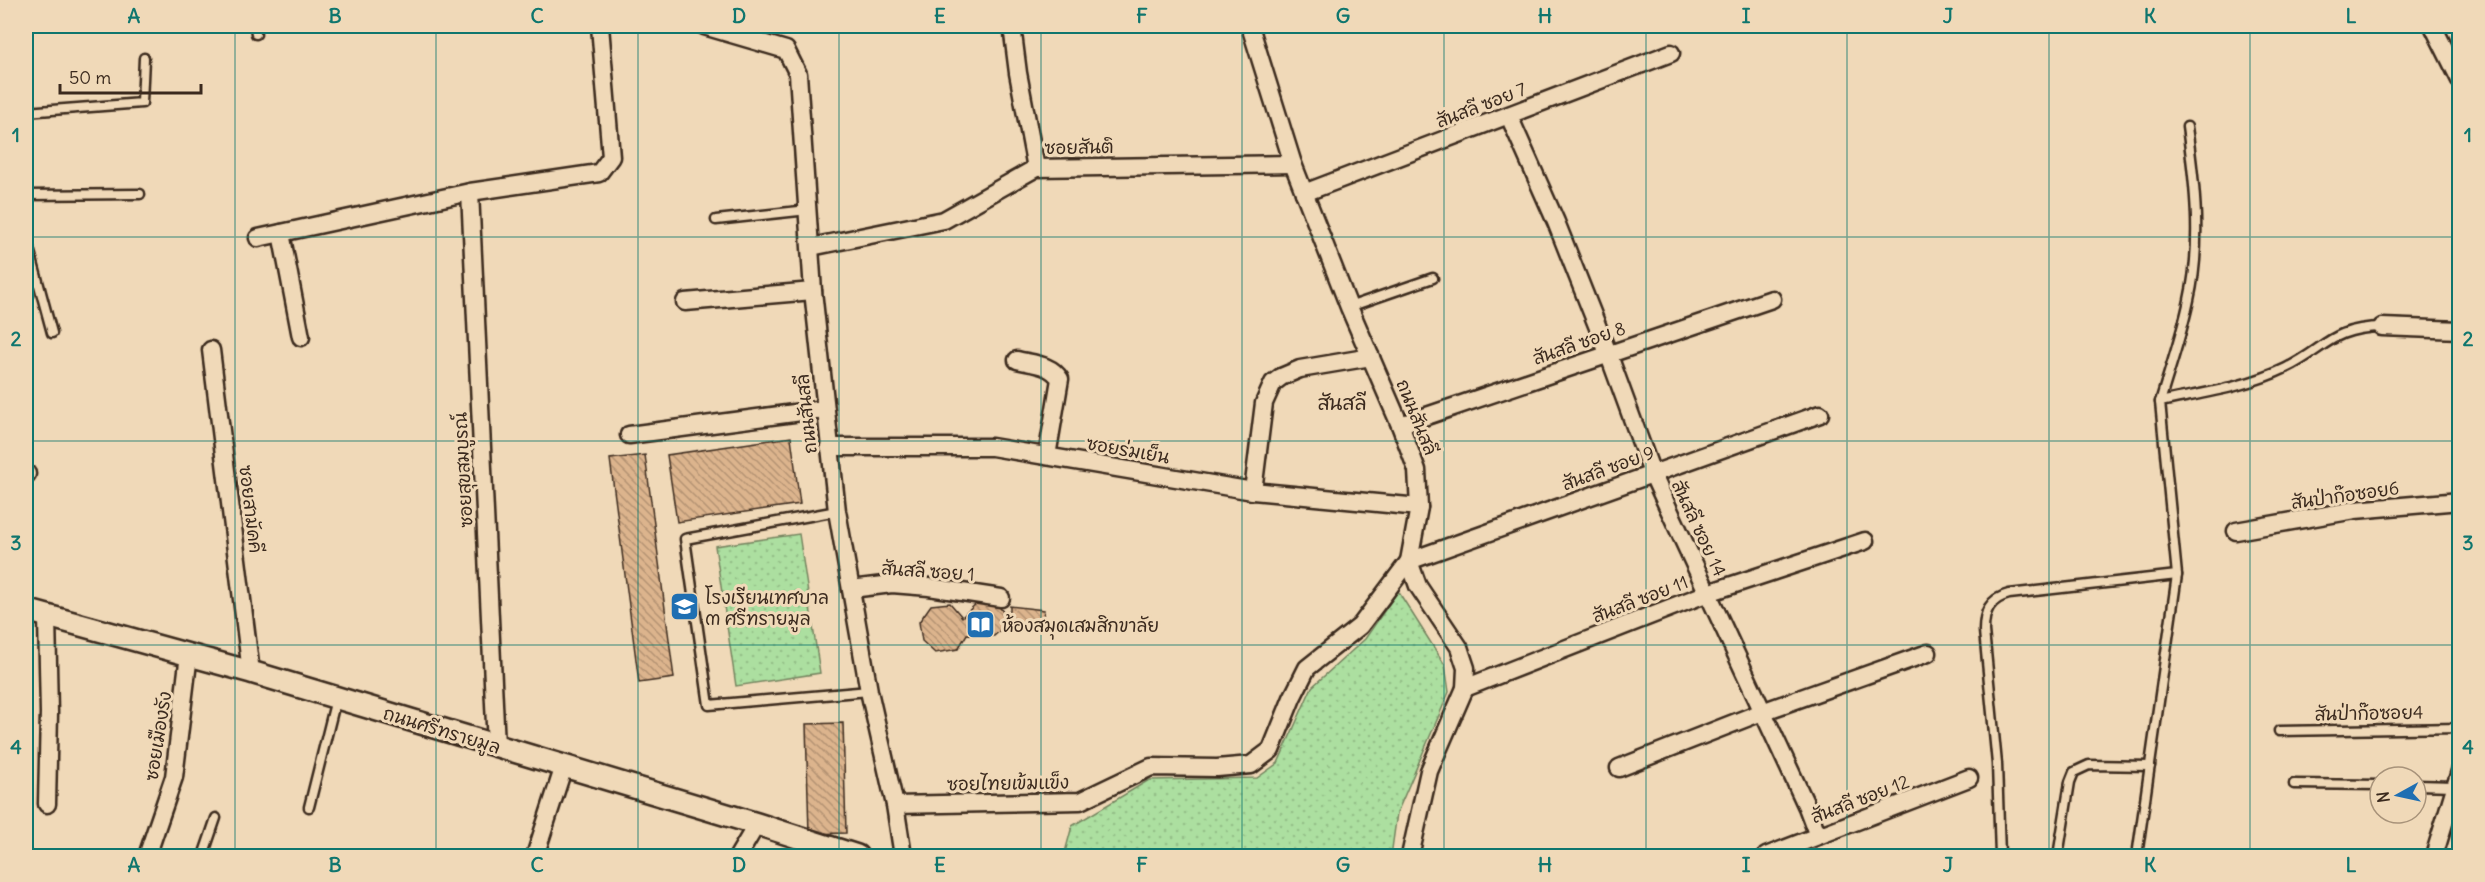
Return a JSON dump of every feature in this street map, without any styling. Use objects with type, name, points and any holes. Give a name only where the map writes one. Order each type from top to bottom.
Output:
[{"type":"street","points":[[258,238],[470,192],[599,173],[611,157],[600,26]]},
{"type":"street","name":"ถนนสันสลี","points":[[704,26],[786,50],[798,74],[813,291],[824,409],[837,512],[869,691],[895,805],[903,856]]},
{"type":"street","points":[[1012,26],[1018,73],[1036,168]]},
{"type":"street","points":[[1251,28],[1269,26]]},
{"type":"street","points":[[2433,26],[2460,80]]},
{"type":"street","name":"ถนนสันสลี","points":[[1251,28],[1293,164],[1348,308],[1400,425],[1417,470],[1419,507],[1409,561]]},
{"type":"street","name":"สันสลี ซอย 7","points":[[1304,193],[1671,53]]},
{"type":"street","name":"สันสลี ซอย 14","points":[[1509,116],[1557,226],[1608,353],[1652,473],[1807,807],[1818,836]]},
{"type":"street","name":"ซอยสันติ","points":[[811,247],[944,220],[1036,168],[1293,164]]},
{"type":"street","name":"ซอยสุขสมบูรณ์","points":[[470,192],[496,746]]},
{"type":"street","points":[[281,233],[301,337]]},
{"type":"street","points":[[685,302],[813,291]]},
{"type":"street","name":"สันสลี ซอย 8","points":[[1400,425],[1772,299]]},
{"type":"street","points":[[2382,327],[2460,330]]},
{"type":"street","name":"ซอยสามัคคี","points":[[211,350],[252,672]]},
{"type":"street","points":[[1253,491],[1264,403],[1274,383],[1281,377],[1300,369],[1371,357]]},
{"type":"street","points":[[1017,360],[1047,367],[1059,379],[1047,456]]},
{"type":"street","points":[[629,435],[824,409]]},
{"type":"street","name":"สันสลี ซอย 9","points":[[1409,561],[1820,414]]},
{"type":"street","name":"ซอยร่มเย็น","points":[[830,447],[992,447],[1253,491],[1419,507]]},
{"type":"street","name":"สันป่าก๊อซอย6","points":[[2236,531],[2355,510],[2460,501]]},
{"type":"street","name":"สันสลี ซอย 11","points":[[1465,688],[1708,593],[1865,541]]},
{"type":"street","points":[[1409,561],[1418,586],[1459,647],[1466,668],[1465,688],[1429,771],[1410,856]]},
{"type":"street","name":"ซอยไทยเข้มแข็ง","points":[[895,805],[1080,801],[1151,767],[1216,768],[1251,765],[1271,750],[1307,668],[1360,626],[1409,561]]},
{"type":"street","name":"สันสลี ซอย 1","points":[[851,589],[892,584],[1001,598]]},
{"type":"street","name":"ถนนศรีทรายมูล","points":[[26,610],[252,672],[857,856]]},
{"type":"street","points":[[47,616],[49,713],[47,804]]},
{"type":"street","points":[[1619,768],[1762,712],[1928,653]]},
{"type":"street","name":"ซอยเมืองรัง","points":[[147,856],[174,777],[189,654]]},
{"type":"street","points":[[535,856],[564,766]]},
{"type":"street","name":"สันสลี ซอย 12","points":[[1766,856],[1969,778]]},
{"type":"street","points":[[2434,856],[2457,778]]},
{"type":"street","points":[[738,856],[757,824]]},
{"type":"lane","points":[[26,112],[142,103],[144,58]]},
{"type":"lane","points":[[2137,856],[2177,574],[2160,402],[2189,300],[2194,264],[2194,178],[2187,127]]},
{"type":"lane","points":[[26,195],[140,194]]},
{"type":"lane","points":[[716,220],[808,210]]},
{"type":"lane","points":[[26,237],[52,333]]},
{"type":"lane","points":[[1348,308],[1433,278]]},
{"type":"lane","points":[[2160,402],[2240,385],[2287,367],[2335,336],[2356,329],[2382,327]]},
{"type":"lane","points":[[837,512],[685,539],[709,705],[869,691]]},
{"type":"lane","points":[[2000,856],[1997,764],[1984,631],[1987,608],[1997,599],[2009,594],[2177,574]]},
{"type":"lane","points":[[309,807],[336,698]]},
{"type":"lane","name":"สันป่าก๊อซอย4","points":[[2279,731],[2460,728]]},
{"type":"lane","points":[[2058,856],[2070,782],[2074,772],[2089,765],[2150,766]]},
{"type":"lane","points":[[2428,783],[2457,778]]},
{"type":"lane","points":[[2294,784],[2368,785]]},
{"type":"lane","points":[[203,856],[216,818]]},
{"type":"green space","points":[[799,534],[820,673],[736,686],[715,546]]},
{"type":"green space","points":[[1398,591],[1445,665],[1449,692],[1397,813],[1391,856],[1064,856],[1072,826],[1149,780],[1257,778],[1278,763],[1312,687],[1365,639]]},
{"type":"building","points":[[791,437],[800,504],[677,522],[667,455]]},
{"type":"building","points":[[645,455],[674,678],[639,683],[610,459]]},
{"type":"building","name":"ห้องสมุดเสมสิกขาลัย","points":[[978,602],[996,602],[1003,612],[1010,611],[1010,606],[1044,610],[1041,630],[1003,628],[994,636],[967,634],[958,649],[935,653],[922,641],[919,622],[931,605],[950,603],[962,617]]},
{"type":"building","points":[[843,723],[846,833],[809,834],[806,724]]},
{"type":"waterway","points":[[26,847],[32,856]]},
{"type":"place","name":"โรงเรียนเทศบาล ๓ ศรีทรายมูล","points":[[684,607]]},
{"type":"place","name":"ห้องสมุดเสมสิกขาลัย","points":[[981,625]]},
{"type":"district","name":"สันสลี","points":[[1342,402]]}]
